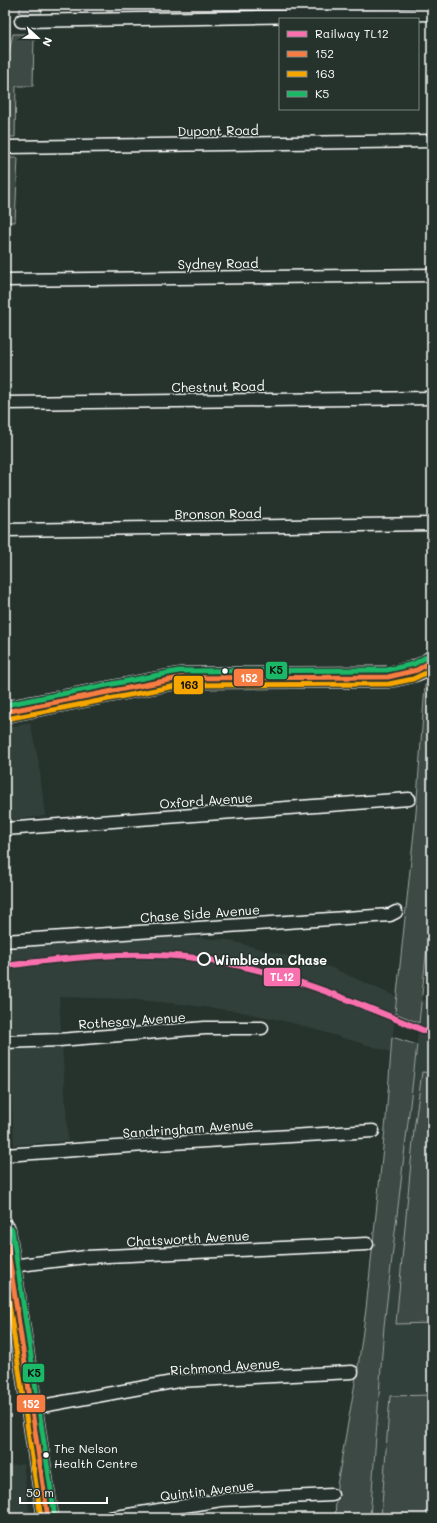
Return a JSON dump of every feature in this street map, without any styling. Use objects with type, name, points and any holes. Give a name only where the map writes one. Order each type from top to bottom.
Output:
[{"type":"main road","points":[[9,709],[180,678],[388,677],[412,672],[422,668],[432,661]]},
{"type":"main road","points":[[5,1230],[8,1261],[17,1302],[31,1408],[48,1518]]},
{"type":"street","points":[[21,21],[432,14]]},
{"type":"street","name":"Dupont Road","points":[[5,147],[432,141]]},
{"type":"street","name":"Sydney Road","points":[[5,280],[432,275]]},
{"type":"street","name":"Chestnut Road","points":[[5,403],[432,398]]},
{"type":"street","name":"Bronson Road","points":[[5,530],[432,524]]},
{"type":"street","name":"Oxford Avenue","points":[[5,829],[409,799]]},
{"type":"street","name":"Chase Side Avenue","points":[[5,941],[390,915],[396,912]]},
{"type":"street","name":"Rothesay Avenue","points":[[5,1042],[59,1040],[206,1028],[262,1028]]},
{"type":"street","name":"Sandringham Avenue","points":[[5,1156],[173,1142],[373,1131]]},
{"type":"street","name":"Chatsworth Avenue","points":[[8,1261],[367,1244]]},
{"type":"street","name":"Richmond Avenue","points":[[31,1408],[178,1381],[352,1372]]},
{"type":"street","name":"Quintin Avenue","points":[[110,1518],[221,1500],[332,1495]]},
{"type":"shaded area","points":[[21,5],[43,5],[41,14],[19,13]]},
{"type":"shaded area","points":[[13,34],[34,34],[33,86],[16,86],[15,137],[5,137],[5,70]]},
{"type":"shaded area","points":[[5,158],[18,158],[15,222],[7,222],[5,233]]},
{"type":"shaded area","points":[[432,683],[432,898],[419,1023],[395,1013],[416,813],[425,685]]},
{"type":"shaded area","points":[[30,723],[39,764],[45,816],[5,820],[5,728]]},
{"type":"shaded area","points":[[177,936],[227,940],[332,968],[397,997],[391,1052],[293,1023],[237,1011],[128,999],[59,997],[68,1141],[14,1145],[10,1052],[6,1036],[6,953],[14,948]]},
{"type":"shaded area","points":[[422,999],[432,1004],[432,1518],[370,1518],[384,1326]]},
{"type":"shaded area","points":[[392,1037],[417,1045],[384,1326],[370,1518],[335,1518],[337,1485],[359,1360],[366,1309],[386,1119]]},
{"type":"shaded area","points":[[422,1072],[432,1073],[432,1323],[396,1324],[414,1130]]},
{"type":"shaded area","points":[[432,1395],[432,1518],[381,1518],[390,1396]]},
{"type":"shaded area","name":"The Nelson Health Centre","points":[[23,1464],[30,1518],[5,1518],[5,1467]]},
{"type":"rail line","name":"TL12","points":[[5,966],[50,960],[118,955],[164,955],[219,962],[250,968],[312,986],[432,1034]]},
{"type":"transit line","name":"K5","points":[[5,705],[179,671],[387,670],[414,664],[428,656]]},
{"type":"transit line","name":"152","points":[[5,712],[180,678],[388,677],[417,670],[432,661]]},
{"type":"transit line","name":"163","points":[[6,719],[181,685],[389,684],[413,679],[432,670]]},
{"type":"transit line","name":"K5","points":[[12,1229],[55,1517]]},
{"type":"transit line","name":"152","points":[[5,1230],[48,1518]]},
{"type":"transit line","name":"163","points":[[5,1276],[41,1518]]},
{"type":"place","name":"Wimbledon Chase","points":[[204,959]]},
{"type":"place","name":"The Nelson Health Centre","points":[[46,1455]]}]
